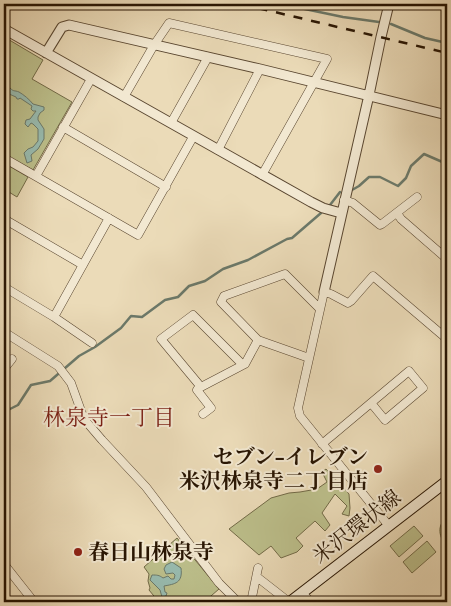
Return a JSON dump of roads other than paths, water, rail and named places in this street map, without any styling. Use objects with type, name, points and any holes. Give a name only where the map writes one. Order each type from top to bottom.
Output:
[{"type":"main road","name":"米沢環状線","points":[[289,602],[447,481]]},
{"type":"street","points":[[389,4],[298,408],[300,416],[389,526]]},
{"type":"street","points":[[124,97],[169,23],[327,59],[262,175]]},
{"type":"street","points":[[46,53],[62,28],[69,25],[447,115]]},
{"type":"street","points":[[4,29],[311,202],[323,208],[342,213]]},
{"type":"street","points":[[170,123],[208,57]]},
{"type":"street","points":[[218,150],[260,69]]},
{"type":"street","points":[[36,176],[91,79]]},
{"type":"street","points":[[64,128],[166,187]]},
{"type":"street","points":[[4,158],[138,235],[193,137]]},
{"type":"street","points":[[344,200],[353,203],[380,225],[397,214],[417,196]]},
{"type":"street","points":[[397,214],[447,259]]},
{"type":"street","points":[[54,317],[109,218]]},
{"type":"street","points":[[4,219],[83,265]]},
{"type":"street","points":[[309,358],[258,340],[221,302],[224,296],[285,274],[320,309]]},
{"type":"street","points":[[324,292],[348,303],[373,276],[447,339]]},
{"type":"street","points":[[4,287],[54,317],[92,344]]},
{"type":"street","points":[[200,386],[161,339],[193,315],[243,366]]},
{"type":"street","points":[[4,332],[58,366],[71,383],[84,418],[146,487],[219,583],[238,602]]},
{"type":"street","points":[[200,386],[243,366],[258,340]]},
{"type":"street","points":[[4,369],[12,359]]},
{"type":"street","points":[[322,444],[409,371],[423,388],[385,420],[371,403]]},
{"type":"street","points":[[200,386],[197,390],[211,408],[204,414]]},
{"type":"street","points":[[333,472],[340,467]]},
{"type":"street","points":[[4,564],[34,602]]},
{"type":"street","points":[[251,602],[258,568]]},
{"type":"street","points":[[257,576],[289,602]]},
{"type":"street","points":[[302,593],[311,602]]},
{"type":"water","points":[[4,82],[12,90],[25,96],[33,104],[44,107],[38,120],[44,129],[44,139],[38,149],[31,155],[32,161],[27,163],[24,153],[38,141],[38,129],[31,123],[28,127],[25,124],[26,120],[30,119],[36,111],[33,111],[31,109],[32,106],[20,98],[17,99],[10,95],[5,88]]},
{"type":"water","points":[[172,562],[181,568],[181,577],[177,582],[164,586],[167,593],[166,596],[162,597],[160,590],[150,580],[152,575],[158,575],[163,578],[168,576],[174,579],[175,575],[173,573],[166,574],[164,569],[166,565]]},
{"type":"waterway","points":[[281,4],[343,17],[379,22]]},
{"type":"waterway","points":[[391,24],[425,38],[447,43]]},
{"type":"waterway","points":[[352,190],[369,177],[380,177],[398,186],[406,178],[411,166],[424,154],[447,164]]},
{"type":"waterway","points":[[330,205],[340,192]]},
{"type":"waterway","points":[[4,412],[18,405],[31,385],[50,381],[79,356],[121,328],[131,316],[142,317],[165,300],[178,297],[189,286],[205,281],[223,269],[248,260],[292,238],[321,213]]},
{"type":"railway","points":[[241,4],[447,53]]},
{"type":"place","name":"セブン-イレブン 米沢林泉寺二丁目店","points":[[378,469]]},
{"type":"place","name":"春日山林泉寺","points":[[78,552]]},
{"type":"district","name":"林泉寺一丁目","points":[[109,418]]}]
